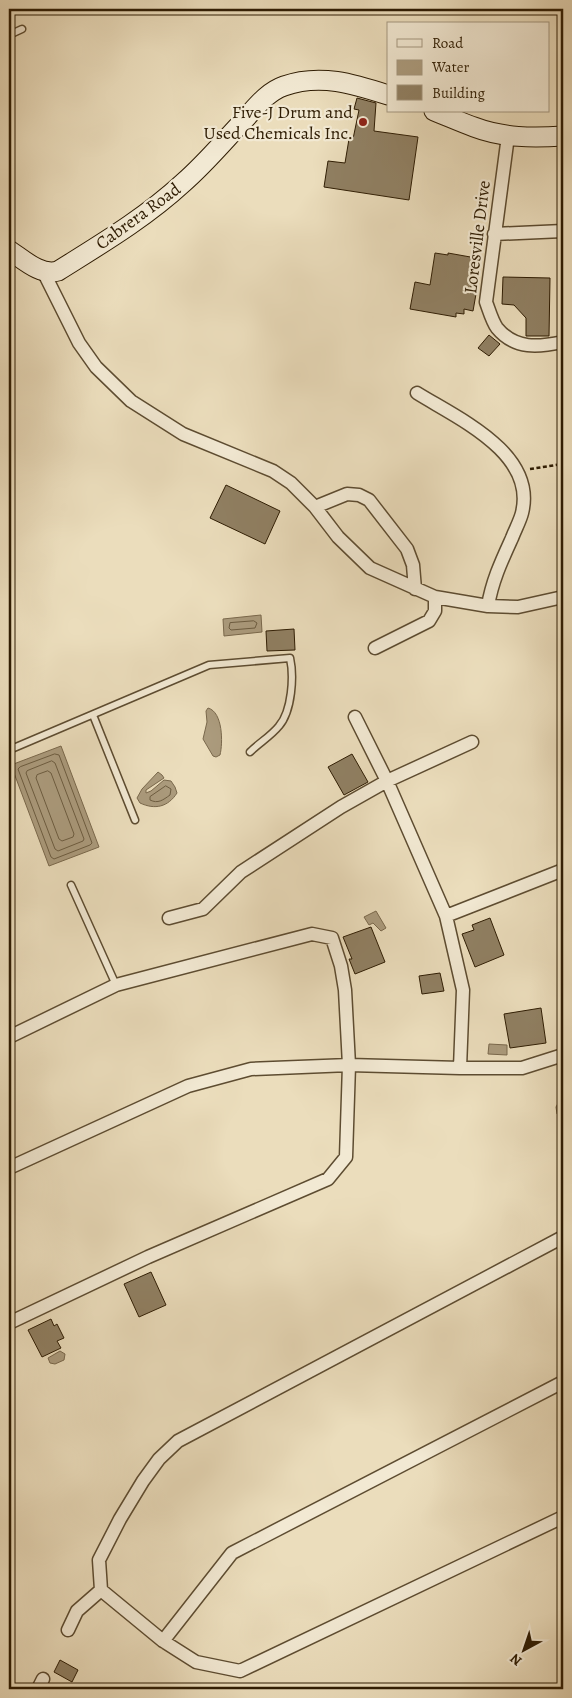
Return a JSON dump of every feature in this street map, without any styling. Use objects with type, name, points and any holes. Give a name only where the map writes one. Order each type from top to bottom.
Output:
[{"type":"main road","name":"Cabrera Road","points":[[43,271],[58,271],[153,209],[185,182],[265,98],[282,87],[298,82],[324,79],[370,89],[387,96]]},
{"type":"main road","points":[[436,112],[476,128],[508,136],[537,138],[563,136]]},
{"type":"main road","points":[[9,250],[43,271]]},
{"type":"street","name":"Loresville Drive","points":[[508,136],[486,302],[496,327],[511,340],[526,346],[542,346],[563,342]]},
{"type":"street","points":[[494,234],[563,231]]},
{"type":"street","points":[[43,271],[79,343],[96,367],[131,401],[183,434],[273,471],[291,483],[315,507],[338,537],[370,568],[435,597],[488,606],[518,606],[563,597]]},
{"type":"street","points":[[417,393],[487,437],[504,453],[518,471],[524,494],[522,513],[494,577],[490,588],[488,606]]},
{"type":"street","points":[[315,507],[347,494],[359,495],[369,500],[406,549],[413,565],[415,589]]},
{"type":"street","points":[[375,648],[429,621],[435,611],[435,597]]},
{"type":"street","points":[[355,717],[387,781],[446,916],[464,990],[460,1068]]},
{"type":"street","points":[[169,918],[203,909],[241,872],[342,807],[387,781],[472,742]]},
{"type":"street","points":[[446,916],[563,870]]},
{"type":"street","points":[[9,1037],[116,985],[312,934],[332,938],[341,966],[345,990],[349,1065],[346,1158],[328,1179],[148,1257],[9,1323]]},
{"type":"street","points":[[9,1168],[188,1086],[252,1069],[349,1065],[522,1068],[563,1056]]},
{"type":"street","points":[[563,1237],[178,1441],[159,1459],[142,1481],[120,1519],[99,1560],[101,1590],[163,1641],[196,1662],[240,1671],[563,1517]]},
{"type":"street","points":[[163,1641],[232,1553],[563,1382]]},
{"type":"street","points":[[68,1630],[77,1611],[101,1590]]},
{"type":"lane","points":[[9,35],[22,29]]},
{"type":"lane","points":[[9,750],[93,716],[209,665],[290,658],[292,668],[290,700],[281,725],[250,752]]},
{"type":"lane","points":[[93,716],[135,820]]},
{"type":"lane","points":[[71,885],[116,985]]},
{"type":"path","points":[[518,471],[563,464]]},
{"type":"water","points":[[261,615],[262,632],[224,636],[223,619]]},
{"type":"water","points":[[208,708],[217,715],[221,728],[221,750],[220,755],[216,757],[213,756],[203,739]]},
{"type":"water","points":[[61,746],[99,847],[49,866],[11,765]]},
{"type":"water","points":[[158,772],[164,778],[146,790],[146,793],[164,780],[171,781],[177,793],[170,801],[161,806],[156,807],[140,803],[137,798],[142,789]]},
{"type":"water","points":[[376,911],[386,928],[381,931],[373,923],[369,925],[364,917]]},
{"type":"water","points":[[489,1044],[507,1045],[507,1055],[488,1054]]},
{"type":"water","points":[[563,1094],[563,1114],[557,1114],[556,1107]]},
{"type":"water","points":[[60,1351],[65,1354],[64,1360],[55,1364],[50,1363],[48,1358]]},
{"type":"building","points":[[357,98],[376,103],[374,131],[418,137],[409,200],[324,187],[328,161],[345,163],[349,139],[353,139],[359,110],[354,109]]},
{"type":"building","points":[[435,253],[448,255],[448,253],[476,258],[470,293],[476,294],[473,311],[464,309],[464,314],[456,313],[456,317],[410,309],[415,282],[430,285]]},
{"type":"building","points":[[503,277],[550,278],[549,336],[526,336],[526,318],[514,305],[502,304]]},
{"type":"building","points":[[489,335],[500,344],[489,356],[478,348]]},
{"type":"building","points":[[226,485],[280,511],[265,544],[210,518]]},
{"type":"building","points":[[294,629],[295,650],[267,651],[266,631]]},
{"type":"building","points":[[352,754],[368,782],[344,795],[328,767]]},
{"type":"building","points":[[490,918],[504,955],[475,967],[462,934],[474,930],[472,925]]},
{"type":"building","points":[[371,927],[385,962],[355,974],[349,959],[352,959],[343,937]]},
{"type":"building","points":[[440,973],[444,991],[422,994],[419,976]]},
{"type":"building","points":[[541,1008],[546,1043],[510,1048],[504,1014]]},
{"type":"building","points":[[151,1272],[166,1305],[139,1317],[124,1284]]},
{"type":"building","points":[[51,1319],[54,1326],[57,1324],[64,1338],[57,1341],[61,1348],[42,1357],[28,1330]]},
{"type":"building","points":[[60,1660],[78,1670],[72,1682],[54,1672]]},
{"type":"place","name":"Five-J Drum and Used Chemicals Inc.","points":[[363,122]]}]
